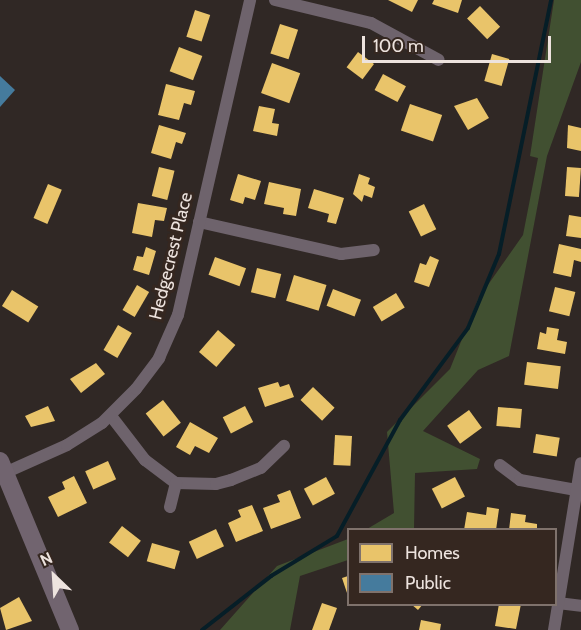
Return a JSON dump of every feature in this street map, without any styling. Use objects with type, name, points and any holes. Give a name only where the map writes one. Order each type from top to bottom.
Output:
[{"type":"main road","points":[[2,469],[70,630]]},
{"type":"street","name":"Hedgecrest Place","points":[[2,469],[67,445],[111,416],[149,372],[171,333],[200,222],[250,0]]},
{"type":"street","points":[[275,0],[371,23],[439,60]]},
{"type":"street","points":[[200,222],[341,254],[374,250]]},
{"type":"street","points":[[111,416],[145,460],[176,483],[216,484],[231,480],[261,468],[284,446]]},
{"type":"street","points":[[554,630],[581,463]]},
{"type":"street","points":[[500,465],[526,483],[576,490]]},
{"type":"street","points":[[170,507],[176,483]]},
{"type":"street","points":[[558,603],[581,606]]},
{"type":"green space","points":[[554,0],[581,0],[581,62],[547,156],[509,356],[478,370],[423,431],[480,459],[477,469],[415,473],[414,528],[369,528],[394,513],[387,432],[450,369],[478,299],[523,235],[538,158],[530,156]]},
{"type":"green space","points":[[347,539],[347,560],[300,576],[290,630],[220,630],[277,566]]},
{"type":"building: Homes","points":[[388,0],[418,0],[412,12]]},
{"type":"building: Homes","points":[[434,0],[462,0],[458,13],[432,4]]},
{"type":"building: Homes","points":[[480,6],[500,27],[487,39],[467,19]]},
{"type":"building: Homes","points":[[195,10],[210,15],[202,42],[186,37]]},
{"type":"building: Homes","points":[[280,24],[298,30],[288,59],[270,53]]},
{"type":"building: Homes","points":[[179,47],[202,56],[193,80],[170,71]]},
{"type":"building: Homes","points":[[358,52],[374,64],[363,79],[347,67]]},
{"type":"building: Homes","points":[[492,54],[509,59],[502,86],[484,81]]},
{"type":"building: Homes","points":[[272,63],[300,73],[289,103],[261,93]]},
{"type":"building: Homes","points":[[383,74],[406,86],[398,102],[375,90]]},
{"type":"building: Homes","points":[[166,84],[195,91],[191,105],[184,103],[179,120],[158,115]]},
{"type":"building: Homes","points":[[477,98],[489,118],[468,130],[454,106]]},
{"type":"building: Homes","points":[[410,104],[442,115],[433,142],[401,130]]},
{"type":"building: Homes","points":[[259,106],[275,109],[272,123],[279,124],[277,136],[253,131]]},
{"type":"building: Homes","points":[[159,125],[186,133],[182,144],[176,142],[171,159],[151,153]]},
{"type":"building: Homes","points":[[568,125],[581,128],[581,151],[567,148]]},
{"type":"building: Homes","points":[[159,167],[175,171],[167,200],[152,196]]},
{"type":"building: Homes","points":[[567,167],[581,168],[579,197],[565,196]]},
{"type":"building: Homes","points":[[238,174],[261,181],[255,200],[245,197],[243,204],[230,200]]},
{"type":"building: Homes","points":[[359,174],[370,178],[368,184],[375,187],[372,198],[364,195],[362,202],[353,194]]},
{"type":"building: Homes","points":[[269,182],[301,189],[296,216],[283,214],[284,208],[264,204]]},
{"type":"building: Homes","points":[[48,184],[62,190],[47,224],[34,218]]},
{"type":"building: Homes","points":[[314,189],[344,198],[336,224],[327,222],[329,214],[308,208]]},
{"type":"building: Homes","points":[[138,203],[167,208],[164,221],[155,220],[152,237],[132,233]]},
{"type":"building: Homes","points":[[424,204],[436,229],[421,237],[409,211]]},
{"type":"building: Homes","points":[[569,215],[581,217],[581,238],[566,236]]},
{"type":"building: Homes","points":[[559,244],[581,249],[581,262],[574,260],[571,277],[553,273]]},
{"type":"building: Homes","points":[[146,247],[156,251],[149,275],[133,270],[137,256],[143,257]]},
{"type":"building: Homes","points":[[430,256],[439,260],[429,287],[414,282],[420,263],[426,265]]},
{"type":"building: Homes","points":[[215,257],[246,268],[240,286],[209,275]]},
{"type":"building: Homes","points":[[257,268],[281,274],[275,298],[251,292]]},
{"type":"building: Homes","points":[[294,275],[327,285],[319,311],[286,301]]},
{"type":"building: Homes","points":[[137,285],[149,292],[135,317],[123,310]]},
{"type":"building: Homes","points":[[555,287],[575,292],[569,316],[549,311]]},
{"type":"building: Homes","points":[[333,289],[361,300],[355,317],[327,306]]},
{"type":"building: Homes","points":[[12,290],[38,306],[28,323],[2,306]]},
{"type":"building: Homes","points":[[396,293],[405,308],[382,321],[373,307]]},
{"type":"building: Homes","points":[[118,325],[132,333],[117,358],[104,350]]},
{"type":"building: Homes","points":[[547,327],[559,329],[557,340],[567,342],[565,354],[537,349],[540,332],[546,334]]},
{"type":"building: Homes","points":[[218,330],[235,345],[216,367],[199,352]]},
{"type":"building: Homes","points":[[527,362],[561,366],[558,389],[524,385]]},
{"type":"building: Homes","points":[[96,363],[105,374],[81,393],[70,379]]},
{"type":"building: Homes","points":[[278,382],[280,387],[289,384],[294,397],[265,407],[258,388]]},
{"type":"building: Homes","points":[[313,387],[335,408],[322,421],[300,400]]},
{"type":"building: Homes","points":[[163,400],[181,423],[164,436],[146,414]]},
{"type":"building: Homes","points":[[48,406],[55,421],[31,427],[25,416]]},
{"type":"building: Homes","points":[[245,406],[253,422],[231,433],[223,417]]},
{"type":"building: Homes","points":[[498,407],[522,409],[520,428],[496,426]]},
{"type":"building: Homes","points":[[469,410],[482,428],[460,444],[447,426]]},
{"type":"building: Homes","points":[[190,422],[218,438],[209,453],[195,446],[190,455],[176,447]]},
{"type":"building: Homes","points":[[536,434],[560,438],[557,457],[533,453]]},
{"type":"building: Homes","points":[[335,435],[352,436],[350,466],[333,465]]},
{"type":"building: Homes","points":[[108,461],[116,479],[93,489],[85,471]]},
{"type":"building: Homes","points":[[74,476],[87,503],[58,517],[48,497],[65,489],[62,482]]},
{"type":"building: Homes","points":[[326,477],[335,494],[313,506],[304,489]]},
{"type":"building: Homes","points":[[455,477],[465,497],[442,508],[432,489]]},
{"type":"building: Homes","points":[[290,490],[301,518],[271,529],[263,508],[280,502],[277,495]]},
{"type":"building: Homes","points":[[252,505],[263,531],[236,542],[228,523],[241,517],[238,510]]},
{"type":"building: Homes","points":[[487,507],[499,509],[496,528],[464,528],[467,512],[486,515]]},
{"type":"building: Homes","points":[[511,513],[526,515],[525,522],[537,524],[537,528],[509,528]]},
{"type":"building: Homes","points":[[122,526],[141,541],[128,557],[109,543]]},
{"type":"building: Homes","points":[[216,529],[224,546],[197,559],[189,542]]},
{"type":"building: Homes","points":[[152,543],[180,551],[175,569],[147,561]]},
{"type":"building: Homes","points":[[347,576],[347,593],[342,578]]},
{"type":"building: Homes","points":[[19,597],[32,621],[6,630],[0,608]]},
{"type":"building: Homes","points":[[322,603],[337,608],[329,630],[312,630]]},
{"type":"building: Homes","points":[[499,606],[521,606],[516,629],[495,626]]},
{"type":"building: Homes","points":[[421,620],[441,624],[440,630],[419,630]]},
{"type":"building: Public","points":[[0,76],[15,90],[0,107]]},
{"type":"waterway","points":[[202,630],[271,576],[337,536],[400,420],[468,328],[499,254],[551,0]]}]
